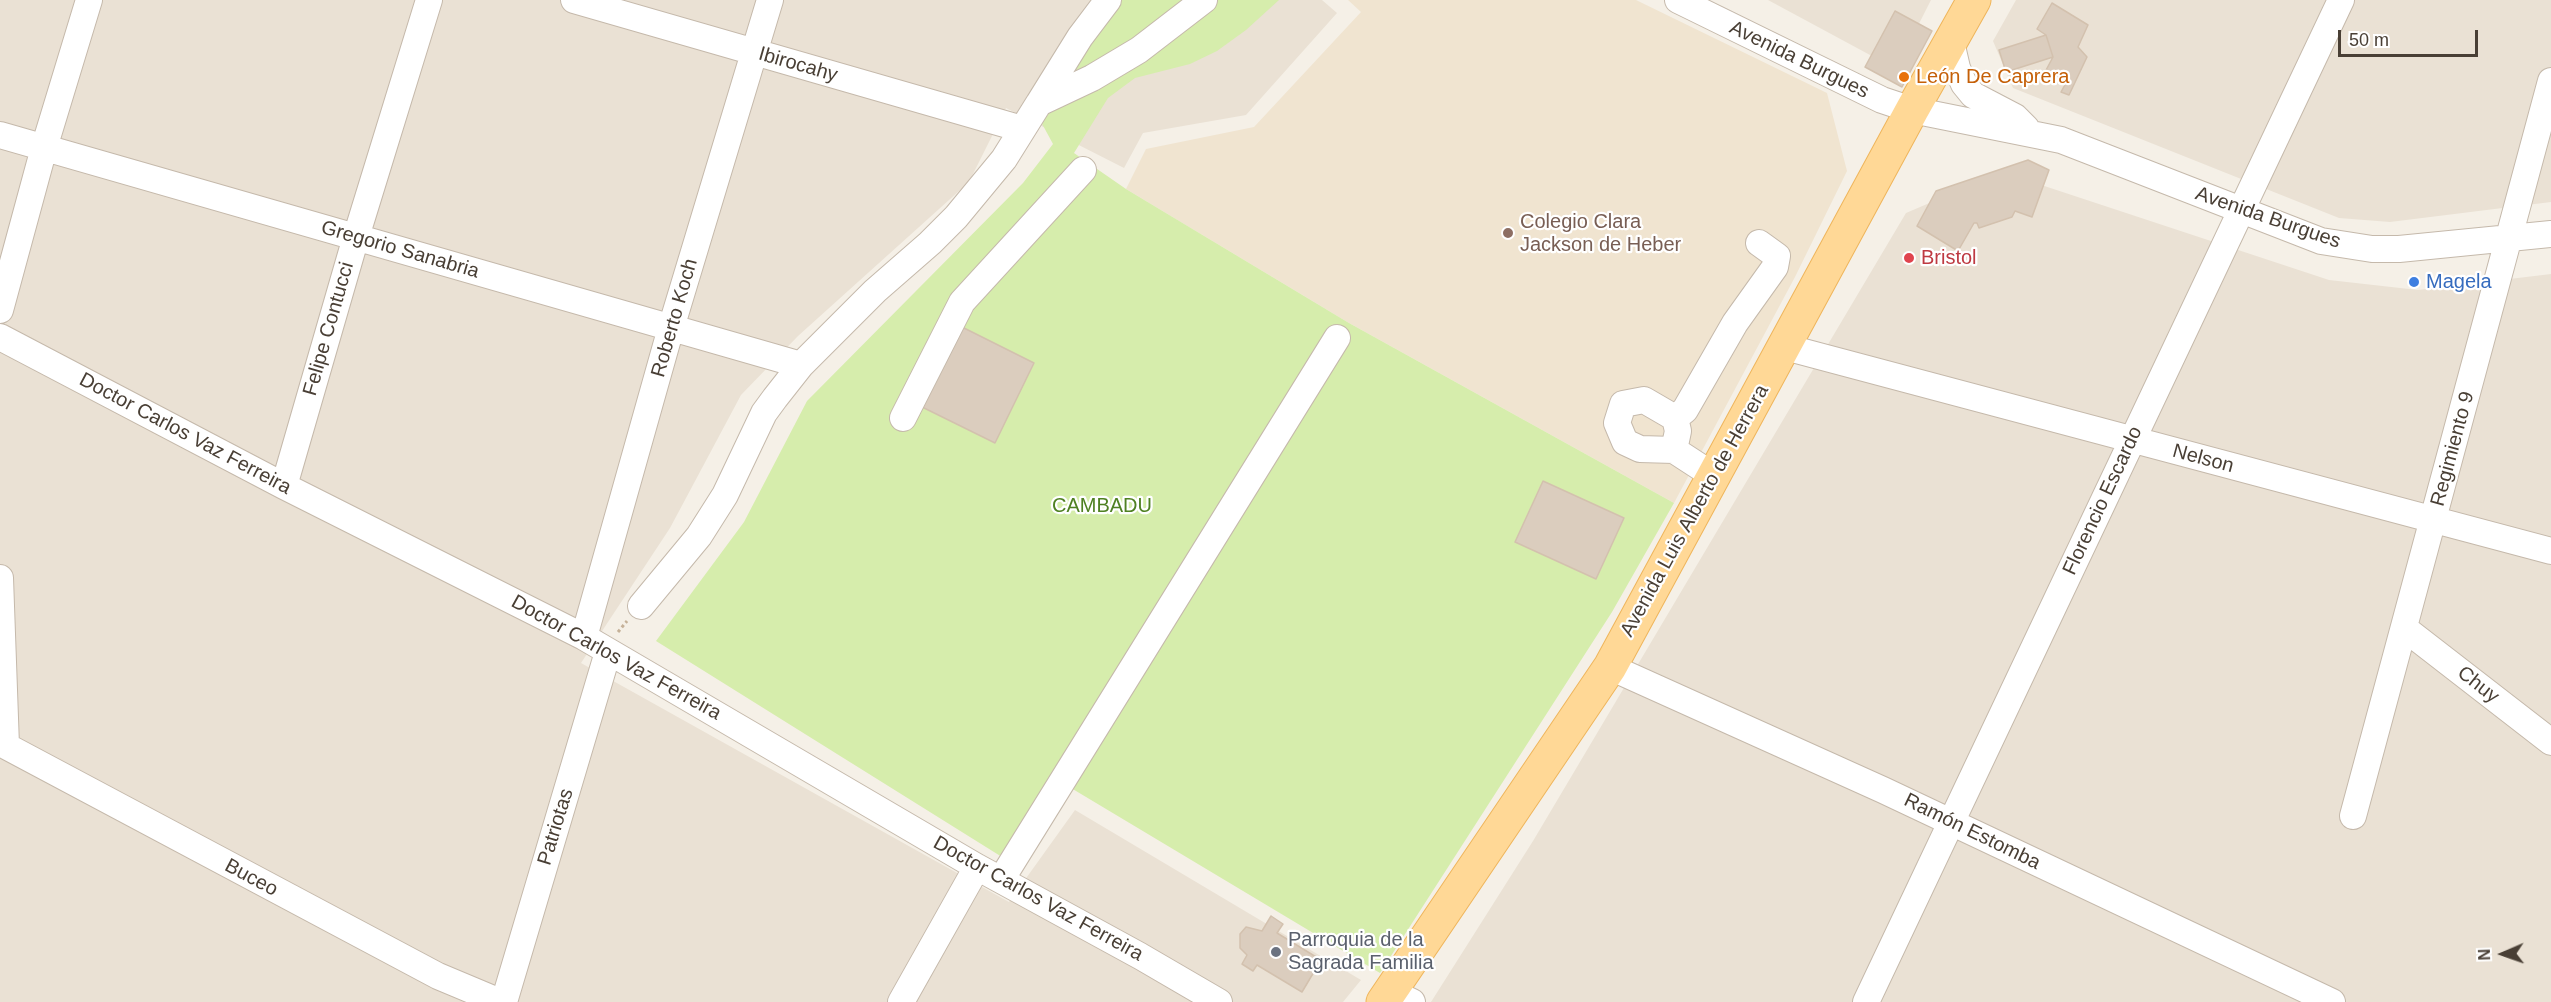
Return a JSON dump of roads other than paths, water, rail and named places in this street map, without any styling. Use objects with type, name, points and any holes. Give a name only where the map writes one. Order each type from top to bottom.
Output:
[{"type":"main road","name":"Avenida Luis Alberto de Herrera","points":[[1395,998],[1610,667],[1974,0]]},
{"type":"street","points":[[0,310],[44,148],[89,0]]},
{"type":"street","name":"Felipe Contucci","points":[[284,486],[356,237],[429,0]]},
{"type":"street","name":"Ibirocahy","points":[[574,0],[1022,129]]},
{"type":"street","name":"Roberto Koch","points":[[584,637],[671,328],[770,0]]},
{"type":"street","points":[[641,606],[699,536],[725,495],[764,413],[801,366],[875,291],[956,217],[1004,159],[1080,37],[1108,0]]},
{"type":"street","points":[[1039,103],[1092,78],[1139,50],[1204,0]]},
{"type":"street","name":"Avenida Burgues","points":[[1678,0],[1882,100],[1912,110],[2061,140],[2321,241],[2372,249],[2551,234]]},
{"type":"street","name":"Florencio Escardo","points":[[1866,1002],[2341,0]]},
{"type":"street","name":"Avenida Burgues","points":[[1951,42],[1960,76],[1973,95],[2015,117],[2030,132]]},
{"type":"street","name":"Regimiento 9","points":[[2354,816],[2551,81]]},
{"type":"street","name":"Gregorio Sanabria","points":[[0,135],[801,366]]},
{"type":"street","points":[[903,418],[962,302],[1083,170]]},
{"type":"street","points":[[1675,418],[1685,410],[1735,323],[1775,267],[1777,256],[1760,243]]},
{"type":"street","name":"Doctor Carlos Vaz Ferreira","points":[[0,337],[284,486],[584,637],[976,867],[1140,956],[1219,1002]]},
{"type":"street","points":[[1001,880],[1337,338]]},
{"type":"street","name":"Nelson","points":[[1785,347],[2551,551]]},
{"type":"street","points":[[1674,450],[1678,430],[1675,418],[1644,400],[1623,404],[1617,423],[1624,442],[1640,449],[1674,450],[1714,476]]},
{"type":"street","points":[[0,578],[3,748]]},
{"type":"street","name":"Chuy","points":[[2404,628],[2551,742]]},
{"type":"street","name":"Patriotas","points":[[502,1002],[608,652]]},
{"type":"street","name":"Ramón Estomba","points":[[1610,667],[1883,790],[2292,994],[2332,1002]]},
{"type":"street","name":"Buceo","points":[[3,748],[438,976],[502,1002]]},
{"type":"street","points":[[901,1002],[976,867]]},
{"type":"place","name":"León De Caprera","points":[[1904,77]]},
{"type":"place","name":"Colegio Clara Jackson de Heber","points":[[1508,233]]},
{"type":"place","name":"Bristol","points":[[1909,258]]},
{"type":"place","name":"Magela","points":[[2414,282]]},
{"type":"place","name":"Parroquia de la Sagrada Familia","points":[[1276,952]]},
{"type":"park label","name":"CAMBADU","points":[[1102,506]]}]
